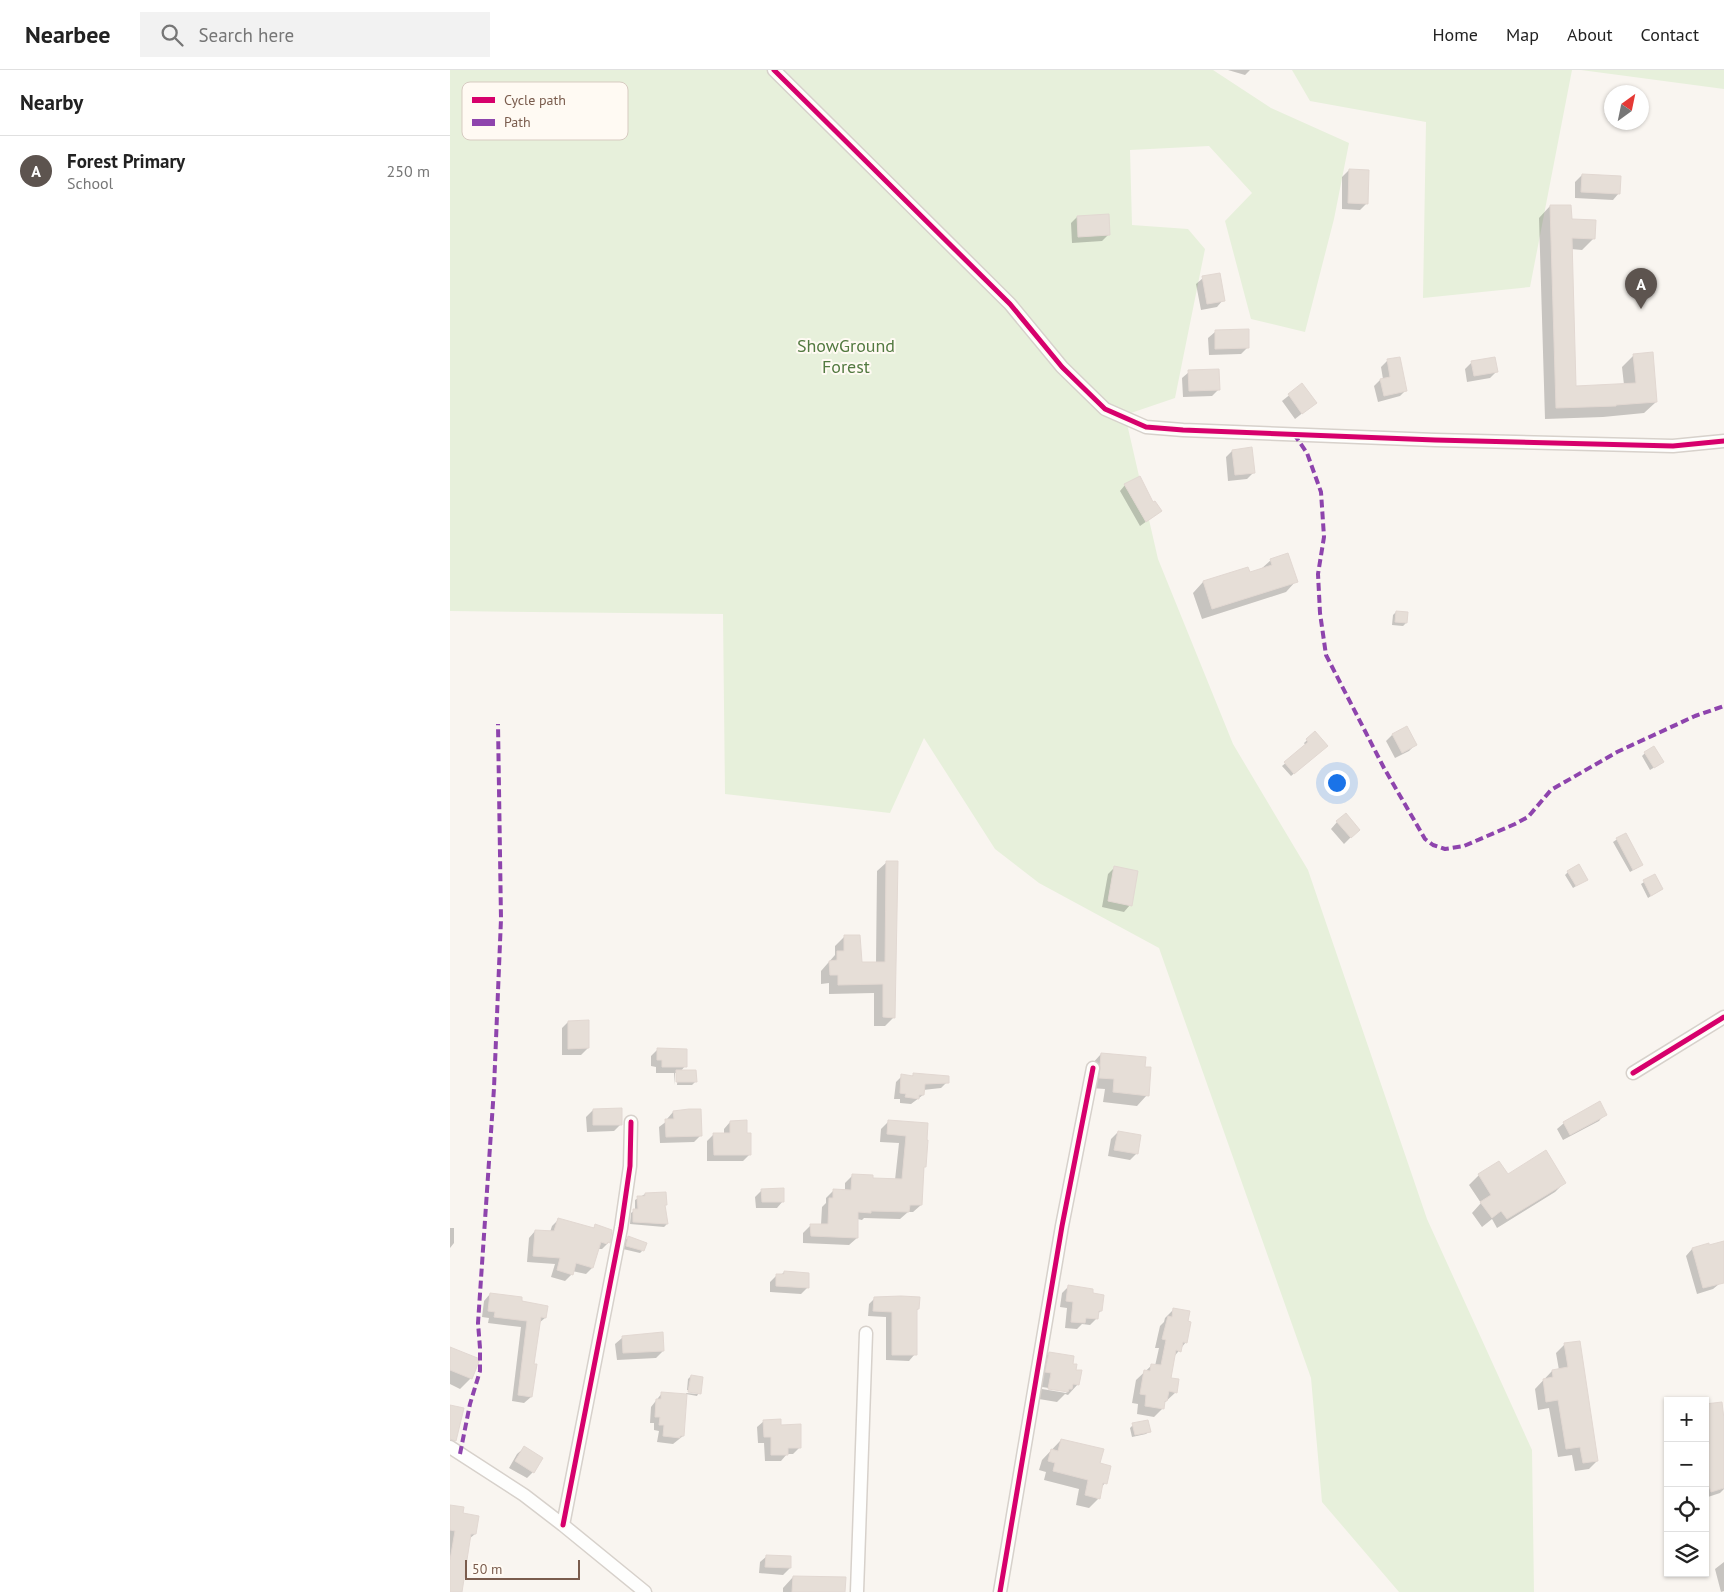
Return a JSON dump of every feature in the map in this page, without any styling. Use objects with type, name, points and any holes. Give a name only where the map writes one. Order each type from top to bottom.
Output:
[{"type":"street","points":[[774,70],[1010,304],[1062,367],[1098,403],[1105,409],[1146,427],[1426,439],[1673,446],[1724,441]]},
{"type":"street","points":[[1633,1073],[1724,1017]]},
{"type":"street","points":[[1000,1592],[1062,1226],[1093,1068]]},
{"type":"street","points":[[563,1525],[621,1228],[630,1166],[631,1122]]},
{"type":"street","points":[[857,1592],[866,1333]]},
{"type":"street","points":[[450,1447],[524,1495],[645,1592]]},
{"type":"green space","name":"ShowGround Forest","points":[[450,70],[1213,70],[1271,108],[1349,143],[1334,219],[1305,332],[1251,319],[1225,221],[1252,193],[1209,146],[1130,150],[1132,225],[1188,229],[1205,249],[1175,398],[1125,415],[1158,559],[1233,744],[1308,870],[1427,1219],[1532,1450],[1534,1592],[1399,1592],[1322,1502],[1311,1378],[1159,948],[1039,883],[995,849],[924,738],[890,813],[725,794],[723,614],[450,611]]},
{"type":"green space","points":[[1292,70],[1572,70],[1530,287],[1423,298],[1426,122],[1310,101]]},
{"type":"green space","points":[[1581,70],[1724,70],[1724,89]]},
{"type":"building","points":[[1349,169],[1369,170],[1368,204],[1348,203]]},
{"type":"building","points":[[1582,174],[1621,176],[1620,194],[1581,192]]},
{"type":"building","points":[[1550,205],[1571,205],[1572,219],[1596,220],[1595,239],[1572,238],[1576,386],[1636,383],[1633,354],[1653,352],[1657,402],[1616,406],[1556,408]]},
{"type":"building","points":[[1109,214],[1110,235],[1078,237],[1077,216]]},
{"type":"building","points":[[1220,273],[1225,301],[1207,304],[1202,276]]},
{"type":"building","points":[[1249,329],[1249,348],[1215,349],[1215,330]]},
{"type":"building","points":[[1400,357],[1407,391],[1384,396],[1380,379],[1390,377],[1387,359]]},
{"type":"building","points":[[1495,357],[1498,372],[1474,376],[1471,361]]},
{"type":"building","points":[[1219,369],[1220,390],[1189,391],[1188,370]]},
{"type":"building","points":[[1302,383],[1317,403],[1302,414],[1288,394]]},
{"type":"building","points":[[1252,447],[1255,473],[1235,475],[1232,450]]},
{"type":"building","points":[[1140,476],[1153,502],[1155,501],[1162,511],[1146,522],[1124,484]]},
{"type":"building","points":[[1288,553],[1298,582],[1212,609],[1203,581],[1248,567],[1250,572],[1272,565],[1270,559]]},
{"type":"building","points":[[1396,611],[1408,612],[1407,623],[1395,622]]},
{"type":"building","points":[[1407,726],[1417,745],[1402,753],[1392,734]]},
{"type":"building","points":[[1315,731],[1328,746],[1294,774],[1284,762],[1308,742],[1306,739]]},
{"type":"building","points":[[1654,746],[1664,762],[1654,768],[1644,752]]},
{"type":"building","points":[[1346,813],[1360,830],[1351,838],[1336,821]]},
{"type":"building","points":[[1626,833],[1643,865],[1633,870],[1616,838]]},
{"type":"building","points":[[886,861],[898,861],[895,1018],[883,1017],[883,984],[838,985],[838,975],[830,975],[829,961],[837,960],[837,951],[844,951],[844,935],[860,935],[862,962],[885,962]]},
{"type":"building","points":[[1579,864],[1588,880],[1576,886],[1567,871]]},
{"type":"building","points":[[1114,866],[1138,871],[1132,906],[1108,901]]},
{"type":"building","points":[[1655,874],[1663,889],[1651,896],[1643,880]]},
{"type":"building","points":[[589,1020],[589,1048],[568,1049],[568,1021]]},
{"type":"building","points":[[657,1048],[687,1049],[687,1067],[662,1067],[662,1060],[657,1060]]},
{"type":"building","points":[[1101,1053],[1146,1057],[1145,1067],[1151,1067],[1149,1096],[1113,1092],[1114,1079],[1099,1078]]},
{"type":"building","points":[[676,1070],[696,1070],[697,1082],[676,1082]]},
{"type":"building","points":[[913,1073],[949,1076],[949,1083],[925,1084],[924,1095],[919,1095],[919,1099],[905,1097],[906,1094],[900,1093],[901,1074],[913,1076]]},
{"type":"building","points":[[1600,1101],[1607,1115],[1570,1135],[1563,1122]]},
{"type":"building","points":[[622,1108],[622,1125],[593,1125],[593,1109]]},
{"type":"building","points":[[701,1109],[702,1136],[666,1137],[665,1119],[674,1119],[673,1111]]},
{"type":"building","points":[[747,1120],[747,1133],[751,1133],[751,1155],[714,1155],[713,1133],[730,1133],[730,1121]]},
{"type":"building","points":[[888,1120],[928,1123],[922,1205],[910,1205],[909,1212],[858,1212],[858,1238],[811,1236],[810,1224],[828,1224],[829,1198],[833,1198],[833,1189],[851,1190],[852,1174],[873,1175],[873,1178],[902,1179],[906,1136],[887,1134]]},
{"type":"building","points":[[1118,1131],[1141,1135],[1138,1154],[1114,1150]]},
{"type":"building","points":[[1546,1150],[1566,1183],[1507,1219],[1501,1211],[1492,1218],[1480,1202],[1491,1195],[1478,1174],[1499,1161],[1508,1174]]},
{"type":"building","points":[[784,1188],[784,1202],[762,1202],[761,1189]]},
{"type":"building","points":[[666,1192],[667,1205],[665,1205],[668,1224],[633,1222],[633,1209],[638,1209],[637,1196],[645,1196],[645,1193]]},
{"type":"building","points":[[558,1218],[594,1228],[595,1224],[612,1230],[610,1243],[601,1242],[593,1268],[576,1263],[573,1275],[557,1270],[560,1258],[533,1256],[535,1230],[554,1231]]},
{"type":"building","points":[[628,1236],[647,1243],[644,1251],[626,1246]]},
{"type":"building","points":[[1724,1241],[1724,1283],[1703,1288],[1692,1248]]},
{"type":"building","points":[[784,1271],[809,1273],[809,1288],[776,1286],[776,1274],[784,1274]]},
{"type":"building","points":[[1068,1285],[1093,1289],[1093,1293],[1104,1295],[1102,1311],[1099,1311],[1098,1319],[1086,1318],[1085,1323],[1071,1322],[1073,1302],[1066,1301]]},
{"type":"building","points":[[490,1293],[522,1297],[522,1301],[548,1306],[546,1318],[541,1317],[534,1364],[537,1364],[532,1397],[518,1395],[527,1321],[494,1317],[495,1312],[488,1311]]},
{"type":"building","points":[[874,1297],[920,1297],[919,1309],[917,1309],[917,1355],[892,1355],[892,1312],[873,1311]]},
{"type":"building","points":[[1173,1308],[1190,1311],[1188,1321],[1191,1322],[1187,1343],[1183,1342],[1181,1352],[1176,1350],[1171,1378],[1179,1379],[1177,1393],[1169,1391],[1164,1409],[1145,1406],[1146,1395],[1140,1394],[1144,1370],[1150,1371],[1151,1364],[1161,1365],[1166,1340],[1162,1339],[1168,1316],[1172,1317]]},
{"type":"building","points":[[663,1332],[664,1351],[623,1353],[622,1336]]},
{"type":"building","points":[[1580,1341],[1598,1461],[1583,1463],[1580,1447],[1566,1449],[1558,1400],[1546,1402],[1543,1379],[1553,1377],[1552,1370],[1568,1367],[1564,1343]]},
{"type":"building","points":[[450,1347],[480,1359],[472,1379],[450,1370]]},
{"type":"building","points":[[1049,1352],[1074,1356],[1073,1364],[1077,1364],[1076,1370],[1082,1370],[1079,1385],[1073,1384],[1072,1389],[1069,1389],[1068,1392],[1048,1389],[1051,1373],[1045,1372]]},
{"type":"building","points":[[691,1375],[703,1377],[701,1394],[688,1392]]},
{"type":"building","points":[[661,1392],[687,1394],[684,1436],[680,1436],[680,1438],[663,1436],[664,1425],[659,1425],[660,1417],[655,1417],[656,1399],[661,1399]]},
{"type":"building","points":[[1722,1402],[1724,1419],[1724,1488],[1711,1492],[1709,1486],[1709,1404]]},
{"type":"building","points":[[450,1405],[464,1408],[456,1441],[450,1439]]},
{"type":"building","points":[[781,1419],[781,1425],[801,1424],[801,1448],[788,1448],[788,1455],[771,1455],[771,1437],[764,1437],[763,1420]]},
{"type":"building","points":[[1148,1420],[1151,1432],[1135,1435],[1132,1423]]},
{"type":"building","points":[[1061,1439],[1104,1449],[1100,1463],[1111,1466],[1107,1484],[1103,1483],[1100,1499],[1085,1495],[1088,1480],[1053,1471],[1055,1463],[1048,1461],[1051,1449],[1058,1451]]},
{"type":"building","points":[[524,1446],[543,1458],[534,1473],[515,1461]]},
{"type":"building","points":[[450,1505],[464,1507],[463,1513],[479,1516],[476,1534],[471,1534],[462,1592],[450,1592],[450,1560],[455,1531],[450,1530]]},
{"type":"building","points":[[766,1555],[791,1556],[791,1568],[765,1567]]},
{"type":"building","points":[[793,1576],[846,1577],[845,1592],[792,1592]]},
{"type":"marked path","points":[[1294,434],[1307,453],[1321,492],[1324,537],[1318,574],[1320,613],[1326,655],[1384,768],[1425,839],[1433,845],[1445,849],[1464,846],[1515,824],[1528,817],[1551,790],[1617,752],[1695,716],[1724,706]]},
{"type":"marked path","points":[[460,1454],[470,1404],[480,1371],[478,1323],[494,1088],[501,919],[498,724]]},
{"type":"cycle path","points":[[774,70],[1010,304],[1062,367],[1105,409],[1146,427],[1435,440],[1673,446],[1724,441]]},
{"type":"cycle path","points":[[1633,1073],[1724,1017]]},
{"type":"cycle path","points":[[1000,1592],[1062,1226],[1093,1068]]},
{"type":"cycle path","points":[[563,1525],[621,1228],[630,1166],[631,1122]]},
{"type":"place","name":"Forest Primary","points":[[1641,309]]}]
